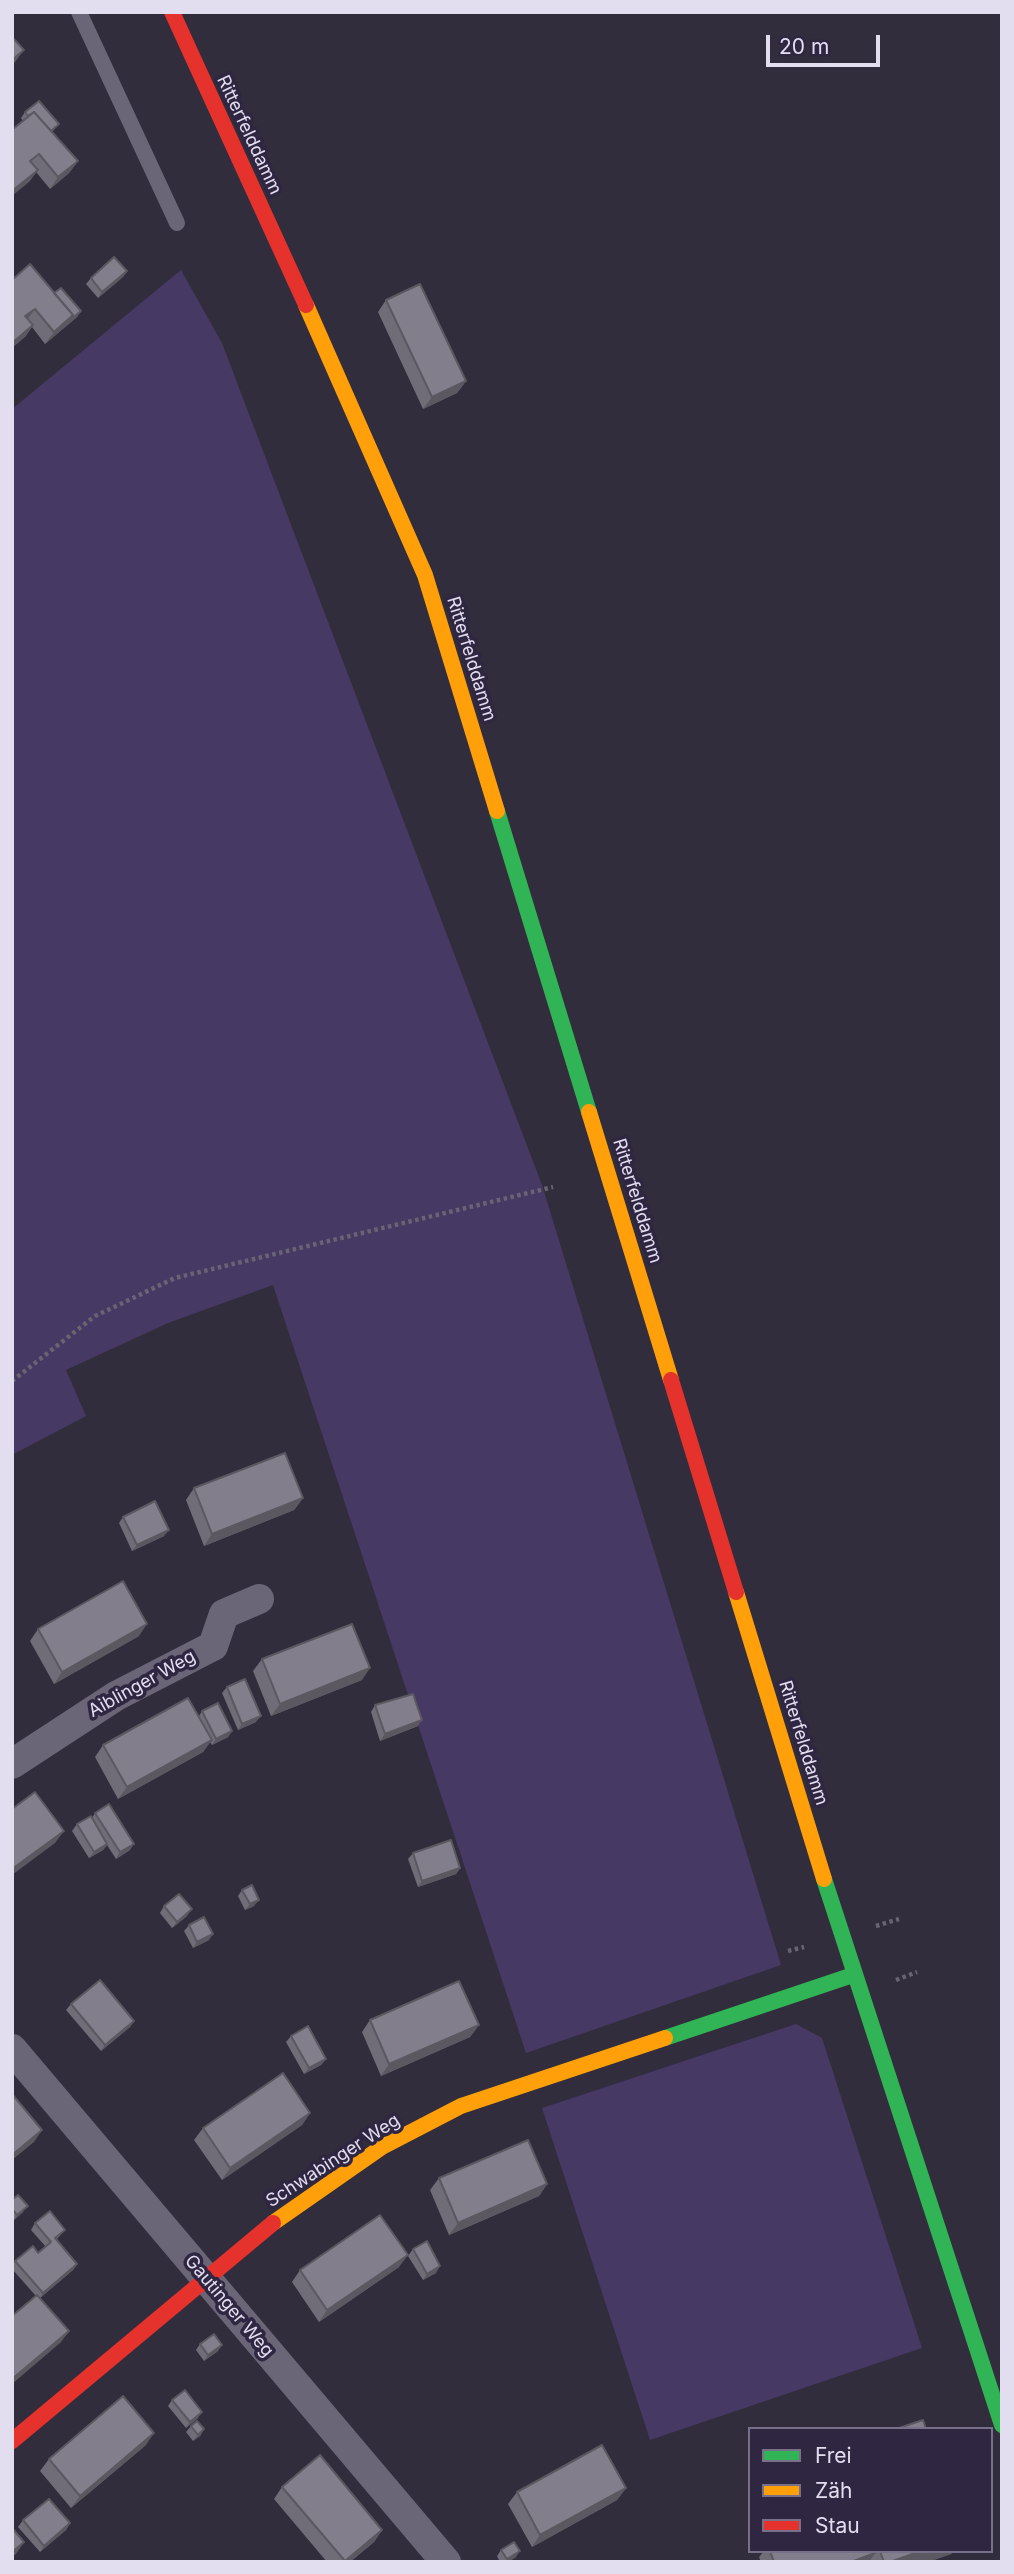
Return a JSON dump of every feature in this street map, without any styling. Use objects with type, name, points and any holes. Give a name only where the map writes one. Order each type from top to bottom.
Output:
[{"type":"main road","name":"Ritterfelddamm","points":[[172,12],[362,426],[425,575],[853,1975],[1002,2424]]},
{"type":"main road","name":"Schwabinger Weg","points":[[12,2441],[292,2207],[382,2147],[461,2106],[853,1975]]},
{"type":"street","name":"Aiblinger Weg","points":[[12,1764],[116,1696],[213,1646],[224,1614],[259,1599]]},
{"type":"street","name":"Gautinger Weg","points":[[12,2049],[446,2562]]},
{"type":"lane","points":[[79,12],[177,223]]},
{"type":"path","points":[[12,1381],[95,1316],[175,1278],[553,1188]]},
{"type":"shaded area","points":[[181,270],[222,343],[542,1185],[781,1965],[526,2053],[273,1285],[168,1323],[66,1370],[86,1416],[12,1455],[12,409]]},
{"type":"shaded area","points":[[796,2024],[822,2038],[922,2348],[650,2440],[542,2108]]},
{"type":"building","points":[[12,37],[24,50],[12,60]]},
{"type":"building","points":[[39,101],[59,124],[51,131],[34,112],[28,116],[25,112]]},
{"type":"building","points":[[34,112],[78,161],[58,177],[39,154],[30,161],[38,170],[12,191],[12,128]]},
{"type":"building","points":[[114,257],[127,271],[102,292],[91,278]]},
{"type":"building","points":[[30,264],[73,315],[54,332],[35,309],[25,316],[33,325],[12,343],[12,280]]},
{"type":"building","points":[[420,284],[466,381],[432,397],[386,300]]},
{"type":"building","points":[[61,288],[81,311],[69,321],[73,315],[54,293]]},
{"type":"building","points":[[285,1453],[303,1498],[212,1534],[194,1488]]},
{"type":"building","points":[[155,1501],[169,1530],[137,1545],[123,1517]]},
{"type":"building","points":[[123,1581],[147,1624],[62,1672],[38,1629]]},
{"type":"building","points":[[352,1624],[370,1668],[280,1704],[262,1659]]},
{"type":"building","points":[[245,1679],[261,1716],[242,1724],[227,1687]]},
{"type":"building","points":[[413,1694],[422,1720],[385,1734],[375,1705]]},
{"type":"building","points":[[188,1698],[212,1740],[127,1787],[103,1745]]},
{"type":"building","points":[[218,1703],[232,1731],[216,1739],[202,1711]]},
{"type":"building","points":[[35,1792],[64,1831],[12,1869],[12,1809]]},
{"type":"building","points":[[109,1804],[134,1844],[120,1852],[95,1813]]},
{"type":"building","points":[[91,1816],[107,1844],[94,1852],[77,1824]]},
{"type":"building","points":[[451,1840],[460,1868],[422,1881],[413,1853]]},
{"type":"building","points":[[252,1885],[259,1900],[250,1904],[242,1890]]},
{"type":"building","points":[[179,1894],[192,1909],[177,1922],[164,1906]]},
{"type":"building","points":[[204,1917],[213,1934],[197,1942],[189,1925]]},
{"type":"building","points":[[100,1980],[134,2021],[105,2045],[71,2004]]},
{"type":"building","points":[[459,1981],[479,2025],[389,2064],[370,2020]]},
{"type":"building","points":[[308,2026],[326,2059],[309,2068],[291,2036]]},
{"type":"building","points":[[283,2073],[310,2113],[230,2168],[203,2128]]},
{"type":"building","points":[[12,2094],[42,2130],[12,2155]]},
{"type":"building","points":[[528,2140],[547,2184],[458,2223],[439,2178]]},
{"type":"building","points":[[18,2195],[28,2206],[17,2215],[12,2209],[12,2200]]},
{"type":"building","points":[[50,2211],[65,2230],[55,2238],[77,2264],[43,2293],[15,2261],[33,2246],[38,2253],[51,2242],[35,2223]]},
{"type":"building","points":[[380,2215],[408,2255],[327,2310],[300,2270]]},
{"type":"building","points":[[427,2241],[440,2266],[427,2274],[413,2249]]},
{"type":"building","points":[[37,2295],[69,2331],[12,2379],[12,2316]]},
{"type":"building","points":[[214,2334],[222,2345],[208,2355],[200,2344]]},
{"type":"building","points":[[185,2390],[202,2412],[190,2422],[172,2400]]},
{"type":"building","points":[[123,2396],[154,2433],[80,2496],[49,2459]]},
{"type":"building","points":[[923,2420],[925,2427],[902,2427]]},
{"type":"building","points":[[197,2421],[204,2429],[198,2435],[191,2426]]},
{"type":"building","points":[[602,2445],[626,2488],[540,2535],[517,2492]]},
{"type":"building","points":[[320,2455],[382,2530],[345,2561],[282,2487]]},
{"type":"building","points":[[49,2499],[70,2523],[44,2546],[23,2520]]},
{"type":"building","points":[[12,2528],[24,2542],[12,2552]]},
{"type":"building","points":[[514,2542],[520,2551],[507,2559],[501,2550]]},
{"type":"building","points":[[771,2553],[875,2553],[851,2562],[774,2562]]},
{"type":"building","points":[[881,2553],[915,2553],[890,2562],[884,2562]]},
{"type":"traffic: fast","points":[[497,811],[589,1112]]},
{"type":"traffic: fast","points":[[824,1879],[1002,2425]]},
{"type":"traffic: fast","points":[[665,2038],[853,1975]]},
{"type":"traffic: slow","points":[[306,305],[425,575],[497,811]]},
{"type":"traffic: slow","points":[[589,1112],[671,1380]]},
{"type":"traffic: slow","points":[[736,1592],[824,1879]]},
{"type":"traffic: slow","points":[[273,2223],[382,2147],[461,2106],[665,2038]]},
{"type":"traffic: jam","points":[[172,12],[306,305]]},
{"type":"traffic: jam","points":[[671,1380],[736,1592]]},
{"type":"traffic: jam","points":[[12,2441],[273,2223]]}]
